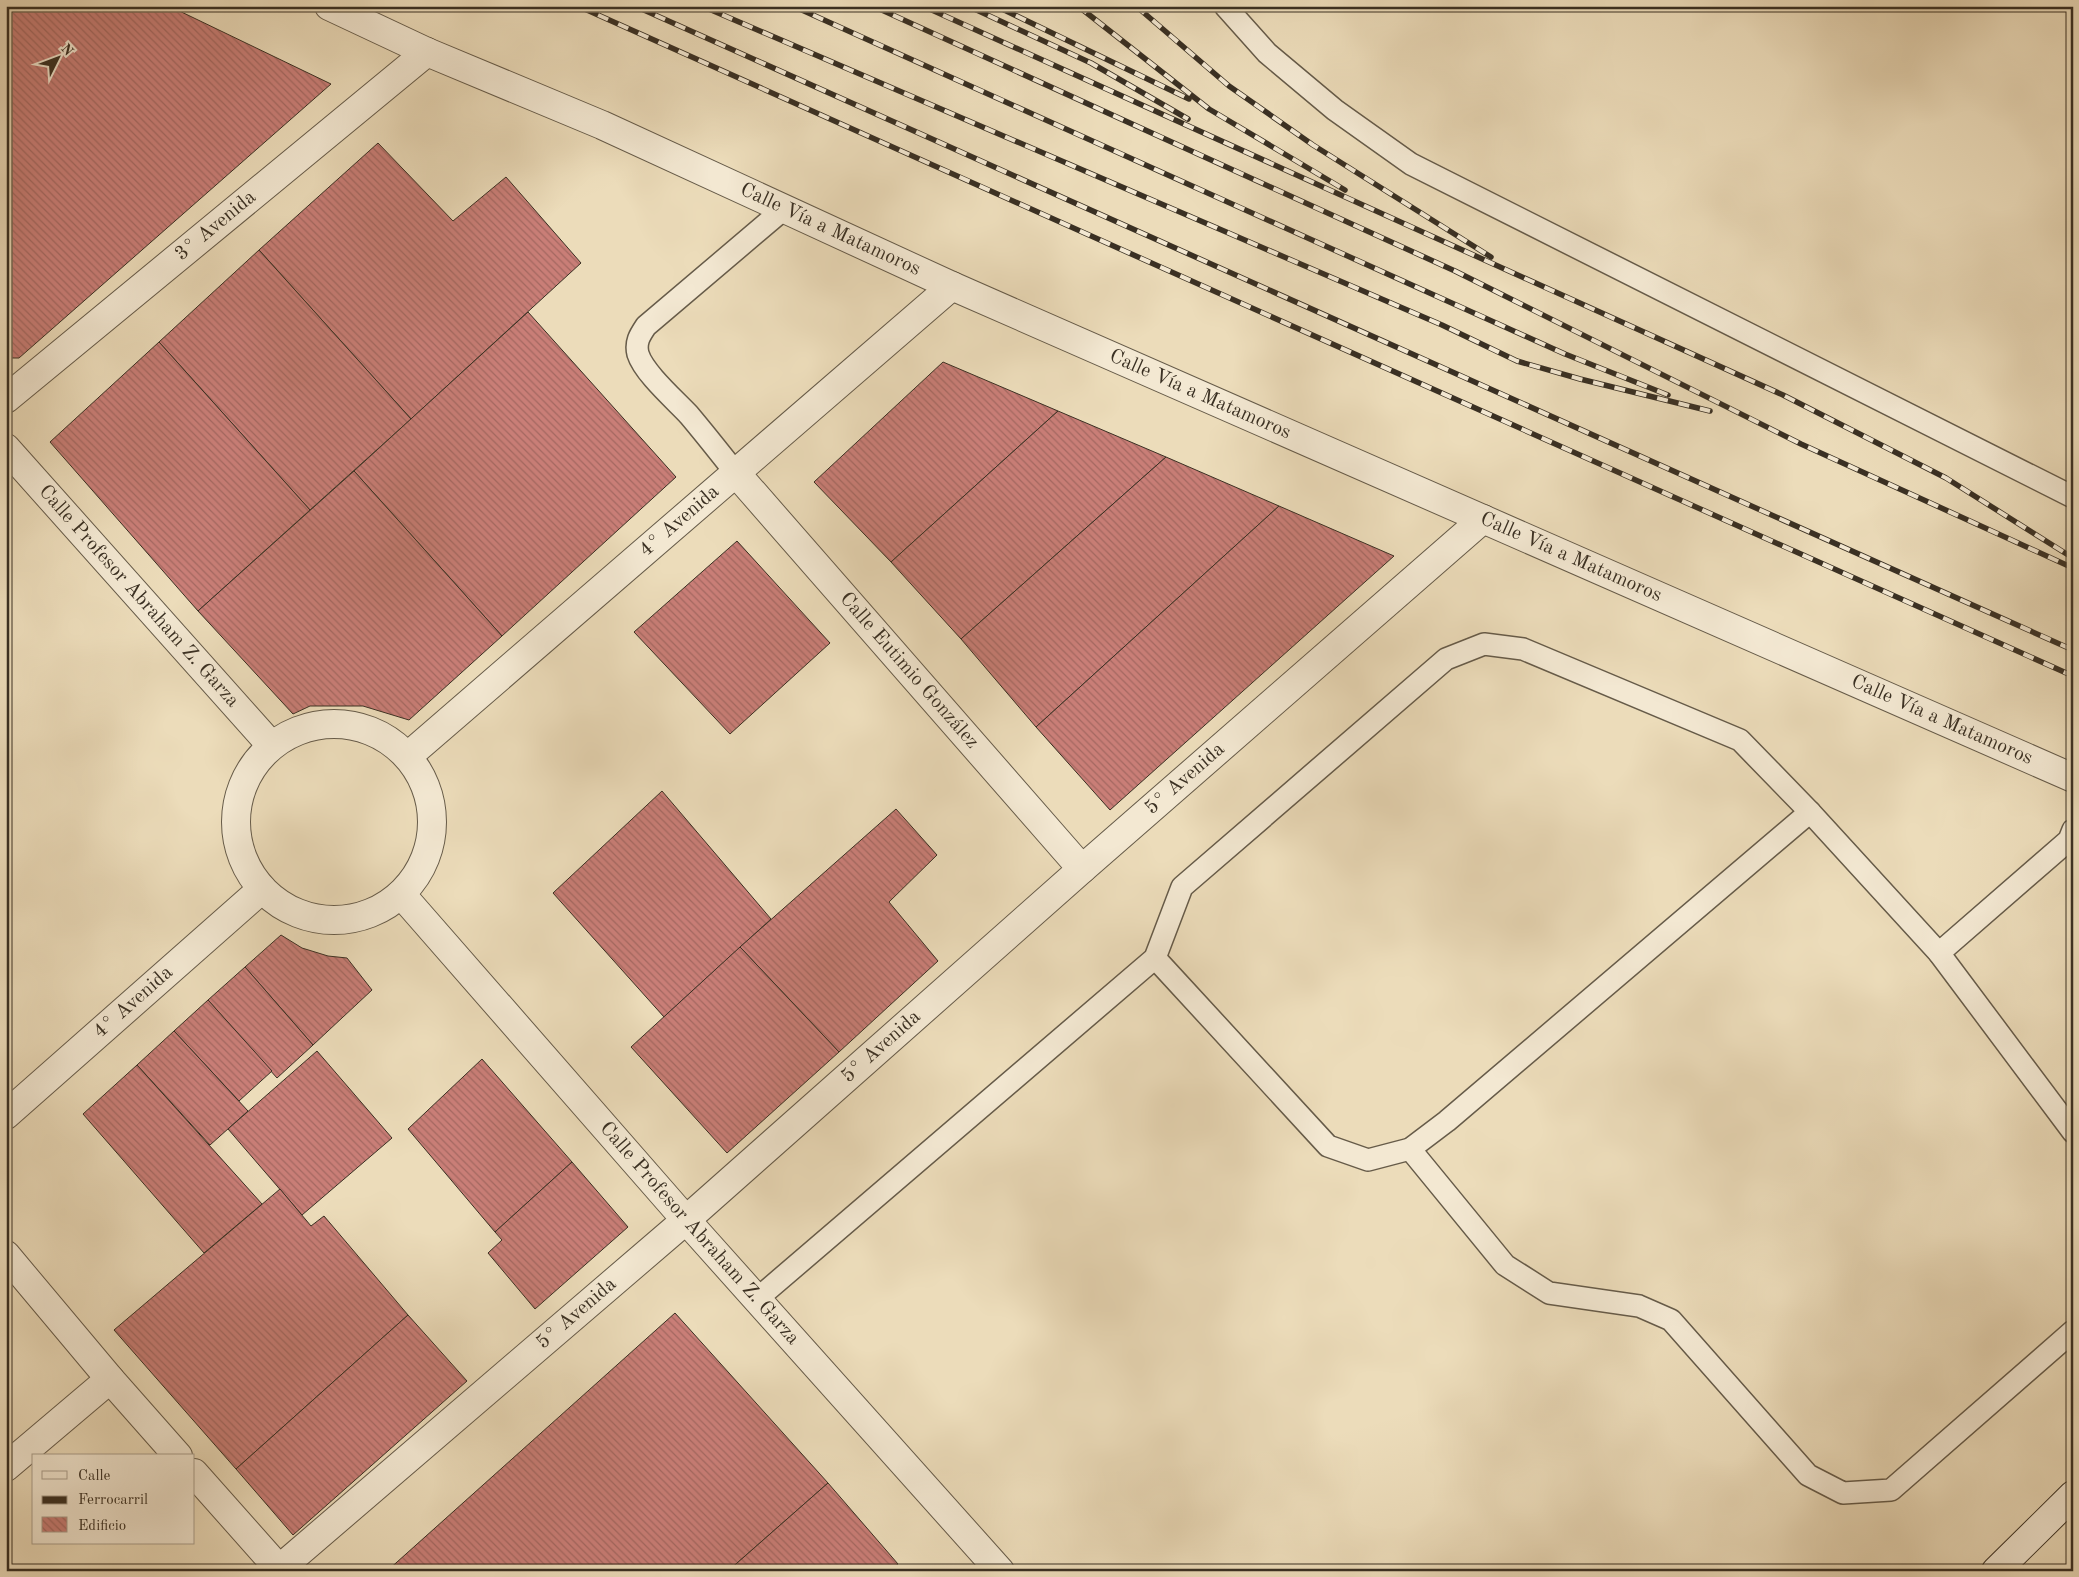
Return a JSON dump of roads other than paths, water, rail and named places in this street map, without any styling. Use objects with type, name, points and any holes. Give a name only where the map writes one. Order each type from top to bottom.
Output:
[{"type":"street","name":"Calle Vía a Matamoros","points":[[329,6],[426,52],[602,125],[952,286],[2073,778]]},
{"type":"street","name":"3° Avenida","points":[[6,399],[426,52]]},
{"type":"street","name":"4° Avenida","points":[[408,756],[952,286]]},
{"type":"street","name":"Calle Profesor Abraham Z. Garza","points":[[6,448],[271,745]]},
{"type":"street","name":"Calle Eutimio González","points":[[735,472],[1082,869]]},
{"type":"street","name":"5° Avenida","points":[[279,1570],[686,1220],[1082,869],[1483,519]]},
{"type":"street","points":[[338,723],[373,730],[408,756],[422,776],[432,807],[432,839],[421,870],[402,894],[376,912],[346,920],[315,919],[286,908],[262,889],[244,862],[236,831],[238,799],[250,769],[271,745],[302,728],[338,723]]},
{"type":"street","name":"4° Avenida","points":[[6,1116],[262,889]]},
{"type":"street","name":"Calle Profesor Abraham Z. Garza","points":[[402,894],[686,1220],[1000,1571]]},
{"type":"street","points":[[6,1255],[110,1379],[176,1454]]},
{"type":"street","points":[[6,1467],[110,1379]]},
{"type":"street","points":[[195,1474],[279,1570]]},
{"type":"street","points":[[1996,1571],[2073,1495]]},
{"type":"lane","points":[[1225,6],[1267,53],[1335,110],[1411,164],[2073,497]]},
{"type":"lane","points":[[735,472],[690,416],[644,366],[638,354],[638,337],[646,326],[784,208]]},
{"type":"lane","points":[[758,1299],[1155,958],[1182,887],[1446,659],[1484,644],[1523,650],[1740,740],[1810,812],[1939,953],[2073,1132]]},
{"type":"lane","points":[[1155,958],[1328,1146],[1368,1160],[1410,1149],[1447,1121],[1810,812]]},
{"type":"lane","points":[[1939,953],[2069,840],[2073,830]]},
{"type":"lane","points":[[1410,1149],[1505,1265],[1549,1293],[1640,1306],[1671,1320],[1808,1474],[1843,1493],[1891,1490],[2073,1331]]},
{"type":"railway","points":[[578,6],[2073,676]]},
{"type":"railway","points":[[635,6],[2073,650]]},
{"type":"railway","points":[[702,6],[1442,325],[1517,361],[1580,379],[1710,411]]},
{"type":"railway","points":[[793,6],[1565,354],[1668,395]]},
{"type":"railway","points":[[873,6],[1455,271],[1801,444],[2073,568]]},
{"type":"railway","points":[[923,6],[1783,395],[1946,478],[2073,558]]},
{"type":"railway","points":[[968,6],[1091,63],[1188,119]]},
{"type":"railway","points":[[996,6],[1189,99]]},
{"type":"railway","points":[[1078,6],[1209,109],[1345,190]]},
{"type":"railway","points":[[1136,6],[1229,86],[1313,145],[1491,257]]}]
